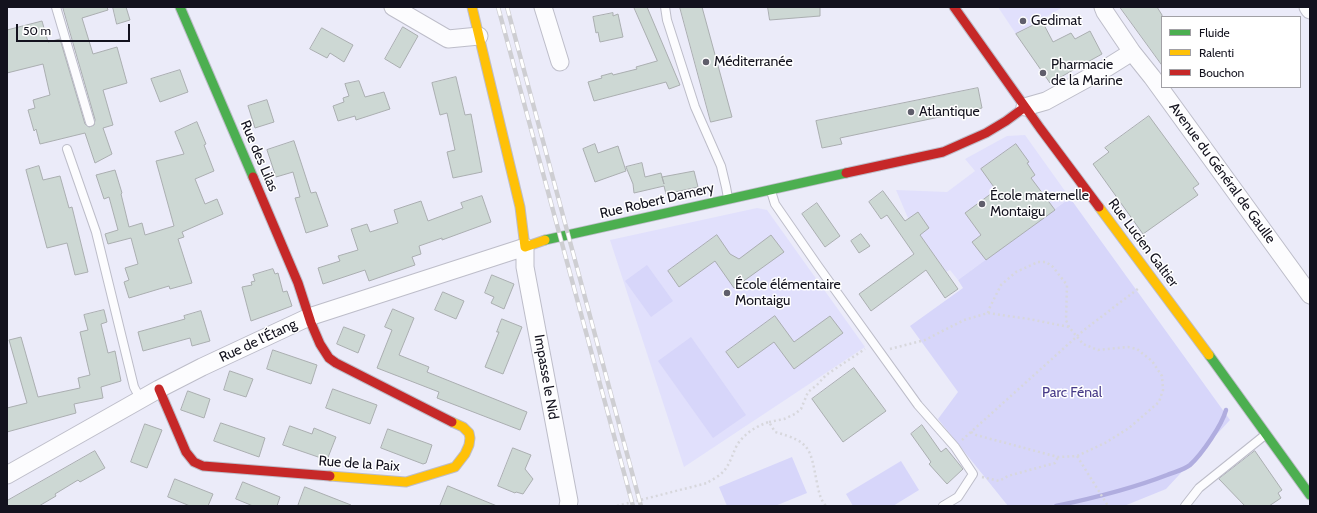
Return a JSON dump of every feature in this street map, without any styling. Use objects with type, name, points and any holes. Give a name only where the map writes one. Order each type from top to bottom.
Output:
[{"type":"street","name":"Rue des Lilas","points":[[180,7],[298,283],[309,317]]},
{"type":"street","points":[[393,7],[448,39],[479,36]]},
{"type":"street","points":[[472,7],[520,207],[526,247]]},
{"type":"street","points":[[543,7],[560,62]]},
{"type":"street","name":"Rue Lucien Galtier","points":[[954,7],[1025,107],[1169,301],[1310,495]]},
{"type":"street","name":"Avenue du Général de Gaulle","points":[[1103,7],[1132,52],[1157,83],[1310,295]]},
{"type":"street","points":[[1025,107],[1046,101],[1132,52]]},
{"type":"street","name":"Rue Robert Damery","points":[[526,247],[569,234],[943,152],[965,144],[993,129],[1010,119],[1025,107]]},
{"type":"street","name":"Rue de l'Étang","points":[[7,475],[159,389],[202,367],[309,317],[526,247]]},
{"type":"street","name":"Impasse le Nid","points":[[526,247],[525,267],[569,501],[568,506]]},
{"type":"street","name":"Rue de la Paix","points":[[159,389],[186,452],[194,462],[203,466],[406,482],[451,469],[460,462],[469,444],[470,438],[467,430],[329,358],[323,351],[309,317]]},
{"type":"lane","points":[[56,7],[90,122]]},
{"type":"lane","points":[[665,7],[667,20],[695,107],[721,166],[728,199]]},
{"type":"lane","points":[[67,149],[96,232],[134,387],[141,400]]},
{"type":"lane","points":[[771,190],[774,204],[918,405],[955,448],[973,474],[958,497],[943,506]]},
{"type":"lane","points":[[1185,506],[1198,488],[1266,434]]},
{"type":"path","points":[[971,432],[976,435],[1058,457],[1077,456],[1129,428],[1159,402],[1163,390],[1162,376],[1152,361],[1137,349],[1128,347],[1098,350],[1083,344],[1076,337],[1066,320],[1067,285],[1053,267],[1046,262],[1038,262],[1016,272],[1001,285],[988,313]]},
{"type":"path","points":[[955,448],[1076,337],[1152,279]]},
{"type":"path","points":[[880,351],[926,340],[964,320],[988,313],[1069,327]]},
{"type":"path","points":[[617,506],[706,483],[719,475],[726,469],[737,445],[752,429],[795,414],[801,409],[808,392],[818,385],[826,375],[875,343]]},
{"type":"path","points":[[769,422],[775,432],[791,436],[799,440],[812,455],[819,494],[826,506]]},
{"type":"path","points":[[1077,456],[1108,506]]},
{"type":"path","points":[[973,474],[999,481],[1008,476],[1055,463],[1058,457]]},
{"type":"shaded area","name":"Gedimat","points":[[998,7],[1063,7],[1016,34]]},
{"type":"shaded area","name":"École maternelle Montaigu","points":[[1025,135],[1070,198],[958,280],[950,270],[946,272],[908,218],[896,190],[947,192],[975,171],[965,159],[1007,136]]},
{"type":"shaded area","name":"École élémentaire Montaigu","points":[[757,208],[767,210],[865,347],[684,467],[610,240]]},
{"type":"green space","name":"Parc Fénal","points":[[1070,198],[1230,420],[1166,489],[1124,506],[1008,506],[938,419],[958,392],[910,326],[963,288],[958,280]]},
{"type":"green space","points":[[647,265],[673,301],[651,317],[625,281]]},
{"type":"green space","points":[[691,337],[746,415],[713,438],[658,361]]},
{"type":"green space","points":[[792,457],[807,493],[775,506],[727,506],[719,487]]},
{"type":"green space","points":[[901,461],[919,490],[893,506],[853,506],[846,494]]},
{"type":"building","points":[[63,7],[107,7],[108,10],[82,18],[93,54],[117,47],[127,83],[103,90],[113,125],[103,128],[112,154],[95,163],[85,133],[40,144],[36,129],[34,131],[28,110],[35,108],[33,100],[50,95],[43,64],[7,73],[7,30],[42,21],[48,42],[60,39],[85,124],[89,127],[94,125],[95,120]]},
{"type":"building","points":[[113,7],[126,7],[130,20],[117,24]]},
{"type":"building","points":[[634,7],[647,7],[680,85],[669,89],[666,82],[594,101],[588,82],[602,78],[601,76],[612,73],[613,75],[637,69],[636,67],[657,61]]},
{"type":"building","name":"Méditerranée","points":[[680,7],[702,7],[732,117],[711,122]]},
{"type":"building","points":[[768,7],[820,7],[820,16],[770,20]]},
{"type":"building","points":[[1120,7],[1157,7],[1162,15],[1161,64]]},
{"type":"building","points":[[613,13],[613,16],[618,14],[623,37],[600,42],[598,32],[596,33],[593,17]]},
{"type":"building","points":[[1042,21],[1053,42],[1071,33],[1075,39],[1090,31],[1102,54],[1050,83],[1016,34]]},
{"type":"building","points":[[403,27],[418,36],[400,68],[385,59]]},
{"type":"building","points":[[322,28],[353,45],[344,62],[330,53],[327,58],[310,49]]},
{"type":"building","points":[[180,70],[188,92],[160,102],[151,79]]},
{"type":"building","points":[[456,77],[465,115],[471,114],[482,172],[453,178],[447,152],[455,150],[447,113],[440,115],[432,83]]},
{"type":"building","points":[[359,81],[365,97],[384,92],[390,109],[356,120],[355,116],[338,121],[333,106],[344,102],[343,98],[349,96],[345,84]]},
{"type":"building","name":"Atlantique","points":[[978,88],[982,108],[840,138],[842,144],[822,148],[816,121]]},
{"type":"building","points":[[267,100],[274,122],[255,128],[248,106]]},
{"type":"building","points":[[1149,116],[1199,184],[1193,188],[1198,195],[1143,234],[1093,164],[1109,152],[1105,148]]},
{"type":"building","points":[[197,122],[206,144],[204,145],[214,171],[195,179],[205,204],[217,199],[223,214],[182,232],[184,237],[178,239],[192,283],[170,289],[169,286],[129,298],[124,282],[129,280],[125,268],[138,264],[131,238],[108,244],[105,234],[118,230],[109,197],[104,199],[96,175],[115,170],[122,193],[129,227],[142,223],[145,235],[174,226],[156,161],[184,154],[175,132]]},
{"type":"building","points":[[294,141],[311,193],[316,192],[328,226],[306,233],[295,198],[300,197],[293,172],[276,177],[267,150]]},
{"type":"building","points":[[595,144],[598,153],[618,146],[626,171],[595,182],[583,149]]},
{"type":"building","points":[[1016,144],[1029,162],[1027,163],[1035,175],[1031,178],[1055,210],[986,260],[972,242],[981,235],[965,213],[996,190],[981,169]]},
{"type":"building","points":[[642,163],[645,177],[661,173],[662,177],[694,171],[698,187],[666,194],[664,186],[634,193],[633,184],[626,167]]},
{"type":"building","points":[[39,166],[43,180],[60,176],[69,208],[72,207],[88,272],[75,275],[67,243],[47,248],[26,170]]},
{"type":"building","points":[[883,191],[905,221],[918,212],[929,228],[920,235],[958,289],[945,298],[926,270],[871,311],[859,294],[914,254],[887,215],[881,219],[869,202]]},
{"type":"building","points":[[482,196],[491,222],[442,240],[442,238],[419,246],[421,254],[412,257],[415,265],[369,281],[365,270],[323,284],[318,268],[340,261],[338,256],[358,250],[351,229],[367,224],[370,232],[398,223],[394,210],[421,201],[428,221],[463,208],[461,203]]},
{"type":"building","points":[[817,203],[840,236],[825,247],[802,214]]},
{"type":"building","points":[[861,234],[870,246],[859,253],[851,241]]},
{"type":"building","points":[[717,235],[730,254],[739,259],[771,235],[784,252],[734,288],[715,261],[679,287],[668,271]]},
{"type":"building","points":[[273,269],[275,274],[278,273],[283,292],[287,291],[292,306],[251,321],[242,287],[252,285],[251,282],[255,281],[253,275]]},
{"type":"building","points":[[492,275],[514,284],[504,309],[491,303],[494,297],[485,293]]},
{"type":"building","points":[[443,292],[464,301],[456,319],[435,310]]},
{"type":"building","points":[[393,309],[414,318],[399,355],[429,367],[427,372],[527,412],[520,430],[437,398],[439,392],[377,368],[392,330],[385,327]]},
{"type":"building","points":[[104,310],[107,322],[101,324],[108,353],[115,351],[121,381],[101,387],[103,398],[74,404],[76,413],[7,432],[7,408],[27,403],[9,340],[21,337],[38,397],[80,388],[78,378],[90,375],[80,332],[88,330],[84,315]]},
{"type":"building","points":[[201,311],[210,341],[192,346],[190,338],[143,351],[138,332],[185,319],[184,316]]},
{"type":"building","points":[[775,316],[794,342],[830,316],[843,333],[794,369],[774,342],[738,368],[726,352]]},
{"type":"building","points":[[502,319],[522,327],[503,374],[485,367],[499,332],[497,332]]},
{"type":"building","points":[[344,327],[365,335],[358,353],[337,344]]},
{"type":"building","points":[[273,350],[317,365],[311,384],[267,369]]},
{"type":"building","points":[[854,368],[886,411],[843,442],[812,399]]},
{"type":"building","points":[[230,371],[253,379],[246,397],[224,390]]},
{"type":"building","points":[[333,389],[377,405],[370,424],[326,408]]},
{"type":"building","points":[[188,391],[210,399],[204,418],[181,410]]},
{"type":"building","points":[[221,423],[265,438],[259,457],[214,441]]},
{"type":"building","points":[[145,424],[162,430],[147,468],[131,462]]},
{"type":"building","points":[[922,425],[941,452],[946,448],[963,469],[947,484],[929,464],[931,462],[911,434]]},
{"type":"building","points":[[290,426],[312,434],[314,428],[336,437],[327,460],[283,445]]},
{"type":"building","points":[[388,429],[432,445],[426,463],[423,464],[381,448]]},
{"type":"building","points":[[513,448],[531,455],[525,469],[533,479],[523,494],[515,493],[498,486]]},
{"type":"building","points":[[95,451],[105,468],[80,482],[78,480],[39,506],[7,506],[7,501]]},
{"type":"building","points":[[1255,451],[1282,490],[1278,493],[1281,498],[1269,506],[1245,506],[1219,479]]},
{"type":"building","points":[[175,479],[213,494],[208,506],[190,506],[168,497]]},
{"type":"building","points":[[243,482],[280,497],[277,506],[253,506],[236,499]]},
{"type":"building","points":[[448,486],[497,506],[440,506]]},
{"type":"building","points":[[305,487],[351,505],[351,506],[298,506]]},
{"type":"waterway","points":[[1056,506],[1126,489],[1188,467],[1211,439],[1226,410]]},
{"type":"railway","points":[[498,7],[633,506]]},
{"type":"railway","points":[[507,7],[641,506]]},
{"type":"traffic: fast","points":[[180,7],[253,177]]},
{"type":"traffic: fast","points":[[545,240],[846,173]]},
{"type":"traffic: fast","points":[[1209,355],[1310,495]]},
{"type":"traffic: slow","points":[[472,7],[520,207],[525,247],[545,240]]},
{"type":"traffic: slow","points":[[1099,207],[1209,355]]},
{"type":"traffic: slow","points":[[330,476],[406,482],[455,467],[465,454],[470,438],[469,433],[463,427],[452,422]]},
{"type":"traffic: jam","points":[[954,7],[1040,128],[1099,207]]},
{"type":"traffic: jam","points":[[846,173],[943,152],[986,133],[1025,107]]},
{"type":"traffic: jam","points":[[253,177],[298,283],[311,323],[320,344],[329,358],[336,363],[452,422]]},
{"type":"traffic: jam","points":[[159,389],[186,452],[194,462],[203,466],[330,476]]},
{"type":"place","name":"Gedimat","points":[[1023,21]]},
{"type":"place","name":"Méditerranée","points":[[706,62]]},
{"type":"place","name":"Pharmacie de la Marine","points":[[1043,73]]},
{"type":"place","name":"Atlantique","points":[[911,112]]},
{"type":"place","name":"École maternelle Montaigu","points":[[982,204]]},
{"type":"place","name":"École élémentaire Montaigu","points":[[727,293]]}]
